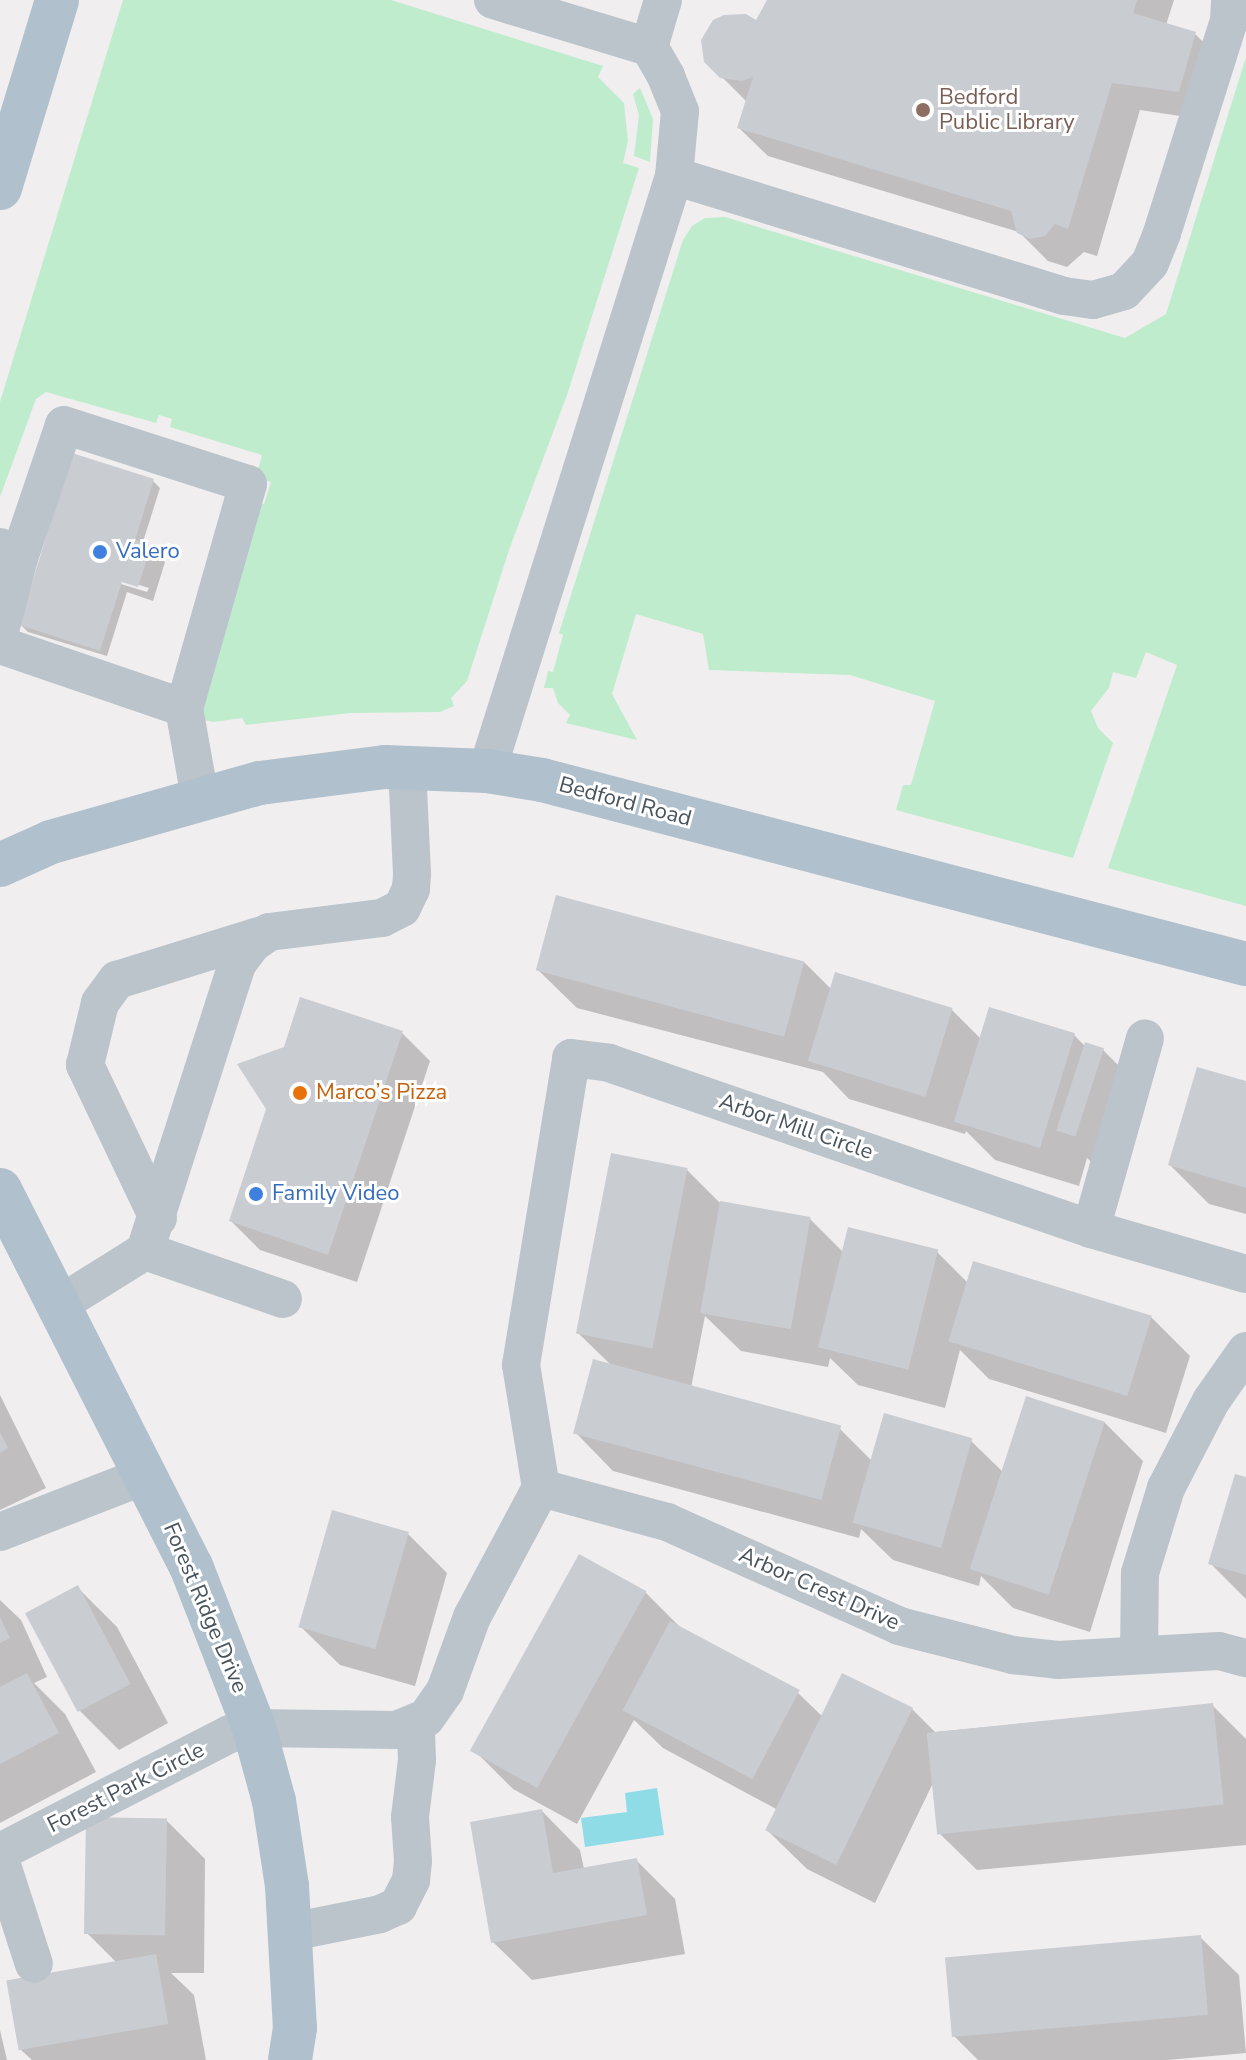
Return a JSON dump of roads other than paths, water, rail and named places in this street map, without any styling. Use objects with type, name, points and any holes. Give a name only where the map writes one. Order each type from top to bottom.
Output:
[{"type":"main road","points":[[0,188],[57,0]]},
{"type":"main road","name":"Bedford Road","points":[[0,865],[51,842],[260,783],[385,767],[487,771],[542,780],[1246,964]]},
{"type":"main road","name":"Forest Ridge Drive","points":[[0,1190],[191,1566],[254,1728],[274,1801],[291,1932],[295,2028],[290,2060]]},
{"type":"lane","points":[[487,771],[674,176],[680,111],[666,76],[649,47],[493,0]]},
{"type":"lane","points":[[649,47],[663,0]]},
{"type":"lane","points":[[674,176],[1064,296],[1093,300],[1124,291],[1150,263],[1162,233],[1229,21],[1230,0]]},
{"type":"lane","points":[[0,631],[9,552],[64,425],[248,484],[184,708],[200,798]]},
{"type":"lane","points":[[0,645],[184,708]]},
{"type":"lane","points":[[283,1299],[152,1235],[85,1065],[100,1003],[117,980],[266,934],[313,924],[382,918],[402,908],[411,889],[412,873],[407,768]]},
{"type":"lane","points":[[57,1306],[152,1235],[237,964],[252,944],[266,934]]},
{"type":"lane","points":[[1091,1229],[1145,1038]]},
{"type":"lane","name":"Arbor Mill Circle","points":[[541,1488],[521,1365],[571,1058],[609,1063],[1091,1229],[1246,1274]]},
{"type":"lane","points":[[1139,1653],[1140,1573],[1166,1488],[1211,1401],[1246,1351]]},
{"type":"lane","points":[[0,1532],[146,1475]]},
{"type":"lane","points":[[254,1728],[396,1730],[426,1718],[445,1691],[472,1617],[541,1488]]},
{"type":"lane","name":"Arbor Crest Drive","points":[[541,1488],[667,1522],[899,1626],[1013,1655],[1058,1660],[1139,1653],[1219,1651],[1246,1658]]},
{"type":"lane","points":[[291,1932],[380,1914],[398,1906],[411,1880],[413,1861],[410,1817],[417,1760],[416,1722]]},
{"type":"lane","name":"Forest Park Circle","points":[[0,1852],[230,1734],[254,1728]]},
{"type":"lane","points":[[0,1859],[34,1964]]},
{"type":"water","points":[[657,1788],[664,1835],[585,1847],[581,1818],[627,1812],[625,1793]]},
{"type":"place","name":"Bedford Public Library","points":[[923,110]]},
{"type":"place","name":"Valero","points":[[100,552]]},
{"type":"place","name":"Marco’s Pizza","points":[[300,1093]]},
{"type":"place","name":"Family Video","points":[[256,1194]]}]
